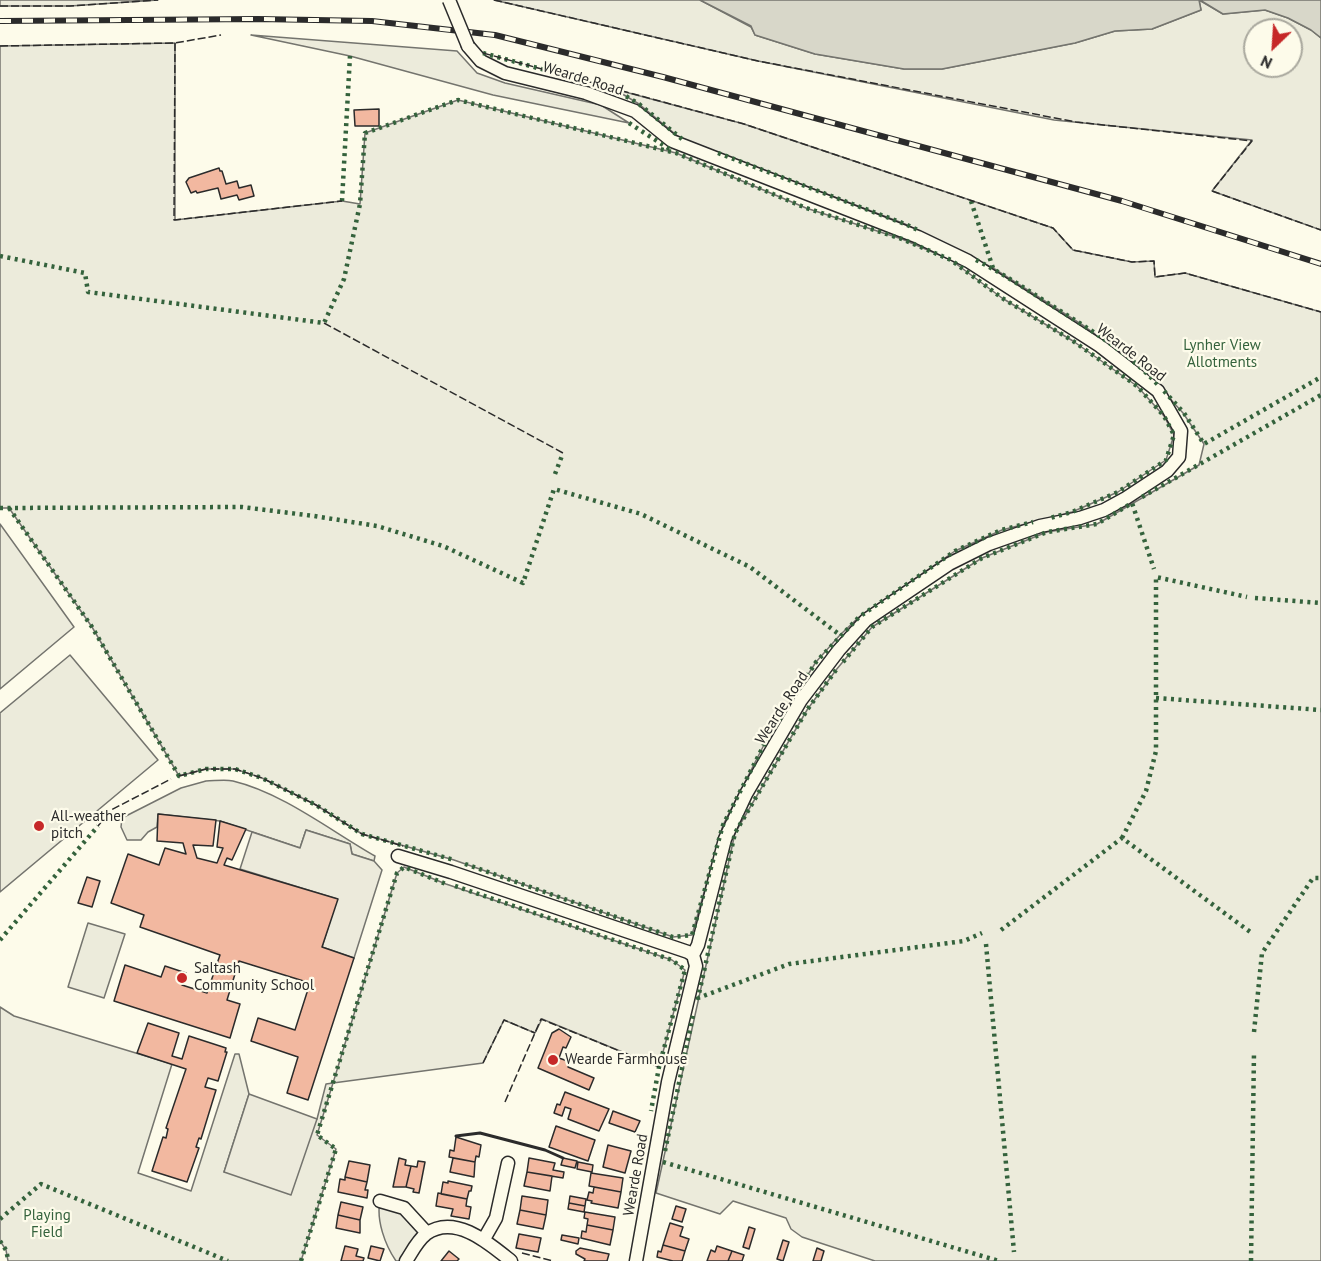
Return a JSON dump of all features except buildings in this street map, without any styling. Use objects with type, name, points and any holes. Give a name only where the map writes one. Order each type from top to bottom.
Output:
[{"type":"street","name":"Wearde Road","points":[[449,0],[468,46],[481,61],[505,73],[586,93],[635,111],[672,141],[918,237],[968,261],[1100,346],[1158,391],[1181,431],[1179,457],[1167,471],[1126,498],[1104,510],[1080,518],[1040,526],[989,544],[949,564],[866,620],[839,650],[801,700],[746,794],[725,839],[698,945],[693,955],[696,966],[668,1082],[636,1261]]},
{"type":"street","points":[[398,856],[462,875],[693,955]]},
{"type":"street","points":[[484,1239],[496,1218],[508,1163]]},
{"type":"street","points":[[380,1201],[404,1208],[427,1233]]},
{"type":"street","points":[[406,1261],[427,1233],[442,1228],[456,1228],[484,1239],[511,1261]]},
{"type":"green space","points":[[0,0],[158,0],[70,6],[0,6]]},
{"type":"green space","points":[[494,0],[700,0],[751,27],[755,35],[815,54],[904,69],[942,69],[1075,43],[1115,31],[1152,29],[1201,10],[1199,0],[1223,14],[1265,10],[1288,18],[1243,18],[1243,78],[1303,78],[1303,26],[1321,38],[1321,230],[1212,191],[1252,140],[1054,120],[758,61]]},
{"type":"green space","points":[[251,35],[457,51],[477,73],[505,83],[601,105],[629,123],[493,95],[350,56]]},
{"type":"green space","points":[[175,43],[175,220],[342,201],[360,204],[365,133],[458,100],[676,153],[806,208],[902,239],[951,260],[1002,298],[1073,341],[1137,386],[1164,416],[1174,435],[1166,460],[1118,492],[1072,512],[1002,530],[955,551],[859,617],[840,635],[816,662],[767,739],[723,825],[692,935],[673,937],[454,860],[362,834],[316,805],[262,778],[235,769],[206,769],[179,776],[92,627],[9,508],[0,508],[0,46]]},
{"type":"green space","name":"Lynher View Allotments","points":[[614,89],[744,124],[1053,228],[1073,250],[1132,262],[1154,261],[1155,277],[1185,273],[1321,312],[1321,1261],[875,1261],[802,1237],[791,1229],[786,1218],[733,1201],[720,1214],[656,1193],[735,833],[807,710],[836,670],[872,627],[982,558],[1047,532],[1097,524],[1199,465],[1204,444],[1183,413],[1142,368],[1084,326],[993,268],[905,224],[680,138],[639,104]]},
{"type":"green space","points":[[0,524],[74,627],[0,689]]},
{"type":"green space","name":"All-weather pitch","points":[[70,655],[158,760],[0,892],[0,713]]},
{"type":"green space","points":[[206,781],[233,781],[270,794],[375,856],[374,861],[352,854],[350,844],[306,830],[300,848],[220,821],[158,814],[157,827],[141,840],[127,840],[121,827],[122,818],[181,788]]},
{"type":"green space","points":[[404,867],[446,884],[672,960],[685,970],[659,1067],[542,1019],[535,1033],[504,1020],[483,1063],[333,1083],[397,873]]},
{"type":"green space","points":[[88,923],[125,934],[104,998],[68,987]]},
{"type":"green space","name":"Playing Field","points":[[0,1007],[14,1016],[172,1064],[138,1173],[191,1191],[235,1054],[239,1054],[249,1094],[224,1172],[317,1119],[326,1084],[333,1083],[317,1135],[336,1149],[301,1261],[8,1261],[6,1250],[0,1241]]},
{"type":"green space","points":[[380,1201],[404,1208],[427,1233],[406,1261],[396,1261],[388,1248],[380,1224]]},
{"type":"shaded area","points":[[700,0],[1199,0],[1201,10],[1152,29],[1115,31],[1075,43],[942,69],[904,69],[815,54],[755,35],[751,26]]},
{"type":"shaded area","points":[[1200,0],[1321,0],[1321,38],[1303,26],[1303,18],[1288,18],[1265,10],[1223,14]]},
{"type":"shaded area","points":[[306,830],[350,844],[352,854],[374,861],[382,870],[354,958],[322,947],[337,899],[240,869],[252,832],[300,848]]},
{"type":"shaded area","points":[[249,1094],[317,1119],[291,1195],[224,1172]]},
{"type":"railway","points":[[0,21],[258,19],[372,21],[495,35],[663,77],[1122,201],[1321,264]]},
{"type":"hedge","points":[[483,53],[614,89],[639,104],[682,139]]},
{"type":"hedge","points":[[342,201],[350,56]]},
{"type":"hedge","points":[[0,256],[85,273],[88,292],[324,323],[344,279],[360,204],[365,133],[458,100],[676,153],[806,208],[902,239],[951,260],[1002,298],[1073,341],[1137,386],[1164,416],[1174,435],[1166,460],[1118,492],[1072,512],[1050,518]]},
{"type":"hedge","points":[[629,123],[671,150]]},
{"type":"hedge","points":[[718,153],[920,231]]},
{"type":"hedge","points":[[971,201],[993,268]]},
{"type":"hedge","points":[[976,260],[1014,281],[1108,342],[1158,385]]},
{"type":"hedge","points":[[1164,391],[1184,413],[1204,444],[1321,377]]},
{"type":"hedge","points":[[1142,497],[1321,395]]},
{"type":"hedge","points":[[555,474],[563,453]]},
{"type":"hedge","points":[[0,508],[242,507],[314,516],[377,526],[443,546],[523,583],[554,489],[641,514],[750,567],[840,635]]},
{"type":"hedge","points":[[843,662],[872,627],[982,558],[1047,532],[1097,524],[1132,503],[1154,569]]},
{"type":"hedge","points":[[9,508],[92,627],[179,776],[206,769],[235,769],[262,778],[316,805],[362,834],[454,860]]},
{"type":"hedge","points":[[465,864],[673,937],[692,935],[723,825],[767,739],[816,662],[859,617],[955,551],[1001,530],[1033,522]]},
{"type":"hedge","points":[[1122,838],[1146,791],[1156,751],[1156,577],[1247,597]]},
{"type":"hedge","points":[[1255,598],[1321,603]]},
{"type":"hedge","points":[[836,670],[807,710],[735,833],[698,998],[789,964],[964,941],[982,933]]},
{"type":"hedge","points":[[1156,698],[1321,710]]},
{"type":"hedge","points":[[0,940],[98,826]]},
{"type":"hedge","points":[[1001,930],[1122,838],[1253,934]]},
{"type":"hedge","points":[[301,1261],[336,1149],[317,1135],[397,873],[404,867],[446,884]]},
{"type":"hedge","points":[[1254,1032],[1262,953],[1313,878],[1321,878]]},
{"type":"hedge","points":[[455,886],[672,960],[685,970],[659,1067],[651,1111]]},
{"type":"hedge","points":[[986,944],[1014,1252]]},
{"type":"hedge","points":[[665,1151],[693,1015]]},
{"type":"hedge","points":[[1251,1261],[1254,1052]]},
{"type":"hedge","points":[[663,1162],[999,1261]]},
{"type":"hedge","points":[[0,1219],[41,1184],[228,1261]]},
{"type":"hedge","points":[[0,1241],[6,1250],[8,1259]]},
{"type":"fence","points":[[0,6],[70,6],[158,0]]},
{"type":"fence","points":[[494,0],[758,61],[1076,122],[1252,141],[1212,191],[1321,230]]},
{"type":"fence","points":[[0,46],[175,43],[221,35]]},
{"type":"fence","points":[[175,43],[174,220],[342,201]]},
{"type":"fence","points":[[483,53],[744,124],[1053,228],[1073,250],[1132,262],[1154,261],[1155,277],[1185,273],[1321,312]]},
{"type":"fence","points":[[324,323],[563,453]]},
{"type":"fence","points":[[179,776],[206,769],[235,769],[262,778],[316,805],[362,834],[403,846]]},
{"type":"fence","points":[[98,826],[111,810],[171,779]]},
{"type":"fence","points":[[505,1102],[541,1019],[659,1067]]},
{"type":"fence","points":[[483,1063],[504,1020],[535,1033]]},
{"type":"fence","points":[[522,1253],[553,1261]]},
{"type":"wall","points":[[456,1136],[480,1133],[545,1150],[563,1158]]},
{"type":"place","name":"All-weather pitch","points":[[39,826]]},
{"type":"place","name":"Saltash Community School","points":[[182,978]]},
{"type":"place","name":"Wearde Farmhouse","points":[[553,1060]]}]
